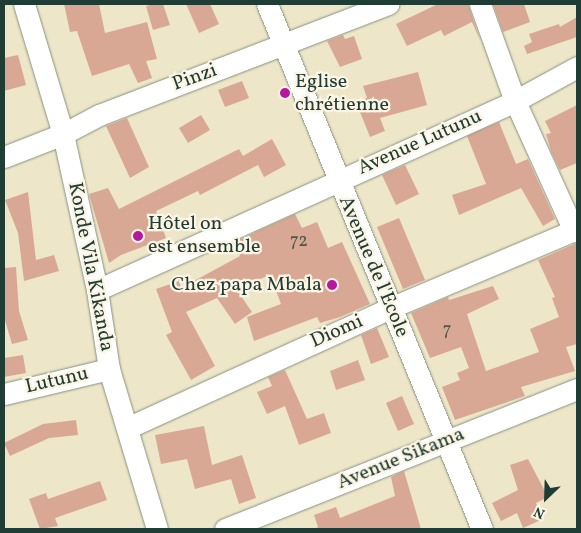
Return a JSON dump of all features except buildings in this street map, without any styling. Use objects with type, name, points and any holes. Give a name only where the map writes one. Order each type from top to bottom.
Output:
[{"type":"street","name":"Konde Vila Kikanda","points":[[24,4],[63,134],[97,290],[109,369],[157,529]]},
{"type":"street","name":"Avenue de l'Ecole","points":[[267,4],[337,181],[482,529]]},
{"type":"street","name":"Pinzi","points":[[4,157],[63,134],[108,112],[388,4]]},
{"type":"street","points":[[480,4],[515,101],[576,230]]},
{"type":"street","name":"Avenue Lutunu","points":[[97,290],[515,101],[577,68]]},
{"type":"street","name":"Diomi","points":[[127,428],[390,308],[576,230]]},
{"type":"street","name":"Lutunu","points":[[4,394],[109,369]]},
{"type":"street","name":"Avenue Sikama","points":[[225,529],[444,440],[577,389]]},
{"type":"place","name":"Eglise chrétienne","points":[[285,93]]},
{"type":"place","name":"Hôtel on est ensemble","points":[[138,236]]},
{"type":"place","name":"Chez papa Mbala","points":[[332,285]]}]
